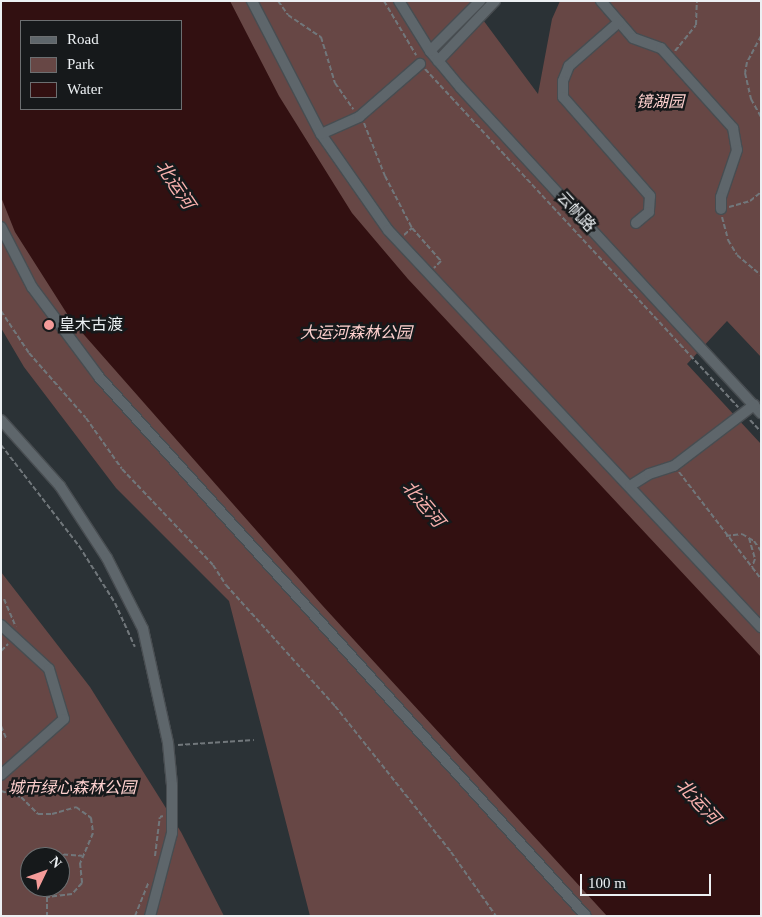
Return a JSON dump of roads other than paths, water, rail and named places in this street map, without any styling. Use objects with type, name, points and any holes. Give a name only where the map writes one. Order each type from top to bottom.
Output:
[{"type":"street","points":[[252,1],[321,134],[360,195],[428,273],[761,627]]},
{"type":"street","name":"云帆路","points":[[399,1],[438,61],[757,409]]},
{"type":"street","points":[[430,51],[480,1]]},
{"type":"street","points":[[438,61],[495,1]]},
{"type":"street","points":[[601,1],[633,38],[660,48],[733,128],[737,139],[737,150],[721,197],[721,209]]},
{"type":"street","points":[[619,22],[569,66],[563,81],[563,97],[650,196],[649,212],[636,223]]},
{"type":"street","points":[[321,134],[359,117],[420,64]]},
{"type":"street","points":[[1,228],[32,287],[100,377],[586,916]]},
{"type":"street","points":[[630,486],[650,474],[674,466],[742,412],[757,409]]},
{"type":"street","points":[[1,420],[60,486],[107,558],[142,628],[168,743],[172,812],[172,833],[150,916]]},
{"type":"street","points":[[1,625],[49,669],[64,719],[1,775]]},
{"type":"water","name":"北运河","points":[[1,1],[230,1],[279,96],[352,213],[408,279],[761,657],[761,916],[607,916],[322,605],[71,320],[15,232],[1,197]]},
{"type":"place","name":"皇木古渡","points":[[49,325]]},
{"type":"park label","name":"镜湖园","points":[[660,102]]},
{"type":"park label","name":"大运河森林公园","points":[[356,333]]},
{"type":"park label","name":"城市绿心森林公园","points":[[72,788]]}]
